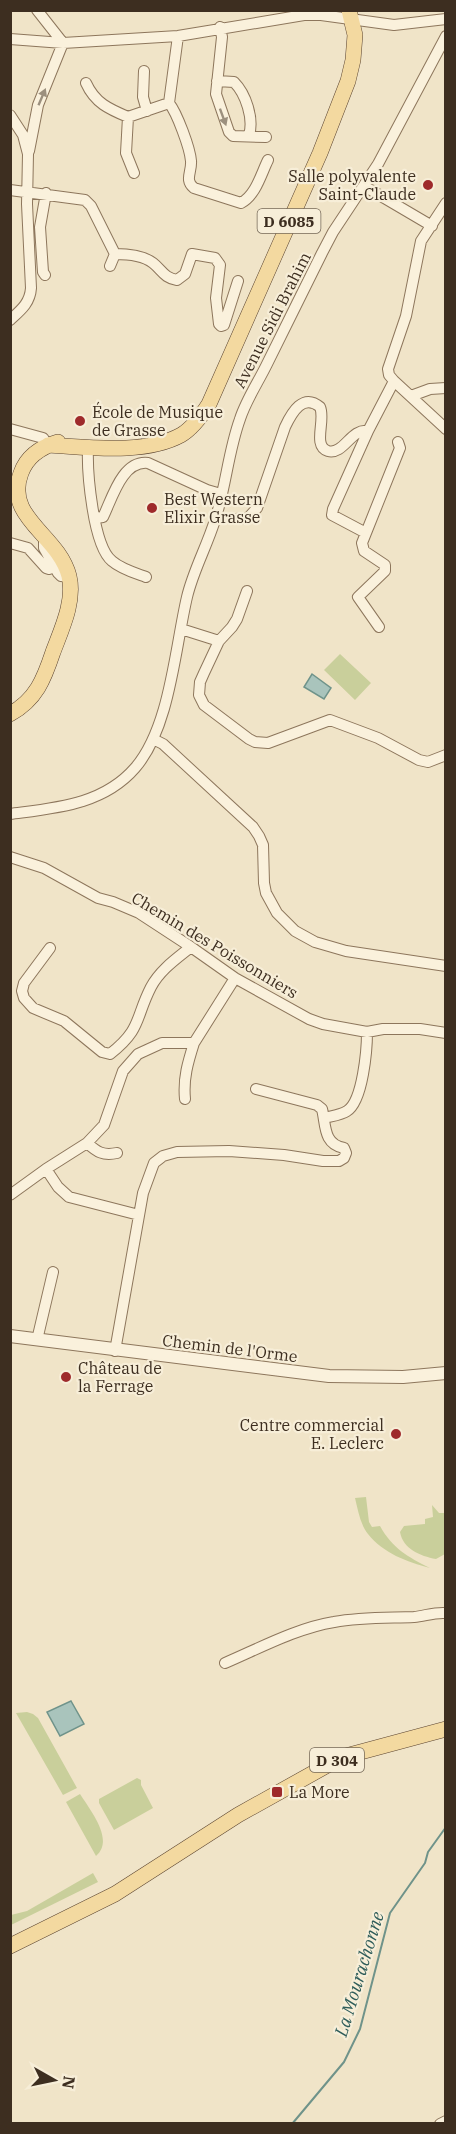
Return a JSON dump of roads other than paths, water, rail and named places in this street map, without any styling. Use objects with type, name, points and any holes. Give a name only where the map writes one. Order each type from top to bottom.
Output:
[{"type":"main road","name":"D 6085","points":[[48,445],[88,448],[138,447],[170,440],[182,434],[202,414],[315,164],[348,81],[355,47],[351,14]]},
{"type":"main road","name":"D 6085","points":[[10,714],[23,707],[38,691],[43,681],[67,613],[70,594],[69,577],[60,554],[44,534],[33,525],[20,505],[17,486],[27,460],[48,445],[71,439],[135,439],[158,436],[178,429],[199,411],[213,392]]},
{"type":"main road","points":[[88,448],[90,443],[123,443],[135,439]]},
{"type":"main road","name":"D 304","points":[[10,1946],[114,1894],[258,1803],[342,1757],[446,1729]]},
{"type":"main road","name":"D 304","points":[[10,1937],[151,1864],[177,1853]]},
{"type":"street","points":[[37,10],[63,42]]},
{"type":"street","points":[[428,21],[446,13]]},
{"type":"street","points":[[10,39],[63,42],[178,36],[220,27],[304,15],[351,14],[394,25],[446,19]]},
{"type":"street","points":[[408,24],[439,26],[445,32]]},
{"type":"street","points":[[220,27],[222,37],[216,94],[229,132],[233,136],[266,137]]},
{"type":"street","name":"Avenue Sidi Brahim","points":[[10,814],[61,808],[88,800],[124,779],[133,770],[153,739],[172,674],[188,595],[216,519],[228,457],[240,417],[322,253],[391,141],[445,32]]},
{"type":"street","points":[[178,36],[169,103],[175,111],[192,160],[188,178],[190,184],[194,188],[241,203],[252,194],[268,160]]},
{"type":"street","points":[[28,154],[38,105],[63,42]]},
{"type":"street","points":[[144,71],[143,97],[147,111]]},
{"type":"street","points":[[217,81],[234,82],[239,87],[251,119],[252,126],[249,135]]},
{"type":"street","points":[[86,82],[94,97],[103,106],[128,117],[169,103]]},
{"type":"street","points":[[10,115],[23,135],[28,154],[30,297],[25,306],[10,320]]},
{"type":"street","points":[[128,117],[126,153],[134,173]]},
{"type":"street","points":[[364,186],[432,226]]},
{"type":"street","points":[[10,190],[46,193],[88,202],[115,254]]},
{"type":"street","points":[[45,275],[40,227],[46,193]]},
{"type":"street","points":[[446,203],[422,241],[406,316],[388,369],[394,381],[446,429]]},
{"type":"street","points":[[110,266],[115,254]]},
{"type":"street","points":[[115,254],[146,259],[166,277],[177,280],[185,274],[192,254],[215,258],[220,265],[216,298],[221,326],[224,326],[228,318],[238,281]]},
{"type":"street","points":[[366,533],[332,515],[333,509],[368,431],[394,381]]},
{"type":"street","points":[[411,396],[430,389],[446,388]]},
{"type":"street","points":[[236,519],[248,518],[256,508],[285,427],[301,404],[311,402],[320,407],[323,418],[320,442],[323,449],[340,448],[358,432],[368,431]]},
{"type":"street","points":[[10,429],[43,438],[48,445]]},
{"type":"street","points":[[379,627],[358,600],[359,594],[385,572],[386,568],[364,551],[362,543],[400,448],[398,442]]},
{"type":"street","points":[[88,448],[90,494],[103,550],[116,564],[147,577]]},
{"type":"street","points":[[96,518],[102,517],[127,470],[140,462],[148,463],[221,494]]},
{"type":"street","points":[[44,534],[44,548],[55,567],[61,576],[69,577]]},
{"type":"street","points":[[10,543],[28,548],[46,568],[55,567]]},
{"type":"street","points":[[247,591],[237,619],[219,641],[200,682],[198,690],[204,705],[255,742],[268,743],[330,720],[378,738],[418,760],[428,762],[446,755]]},
{"type":"street","points":[[181,629],[219,641]]},
{"type":"street","points":[[153,739],[164,744],[253,827],[263,845],[266,893],[277,913],[295,931],[315,942],[346,951],[446,966]]},
{"type":"street","name":"Chemin des Poissonniers","points":[[10,857],[44,868],[98,898],[139,913],[235,978],[309,1019],[323,1024],[367,1032],[383,1029],[420,1029],[446,1033]]},
{"type":"street","points":[[50,948],[24,983],[22,991],[24,998],[33,1008],[64,1022],[102,1052],[110,1053],[125,1042],[136,1027],[151,987],[160,973],[190,947]]},
{"type":"street","points":[[185,1099],[183,1086],[194,1042],[235,978]]},
{"type":"street","points":[[324,1118],[349,1110],[354,1104],[364,1067],[367,1032]]},
{"type":"street","points":[[10,1195],[45,1169],[87,1143],[104,1125],[123,1071],[138,1054],[162,1043],[194,1042]]},
{"type":"street","points":[[115,1351],[139,1215],[154,1163],[163,1156],[177,1152],[229,1151],[284,1155],[323,1161],[339,1161],[344,1158],[346,1153],[344,1148],[338,1147],[325,1132],[322,1109],[256,1089]]},
{"type":"street","points":[[87,1143],[96,1152],[107,1155],[117,1153]]},
{"type":"street","points":[[45,1169],[58,1187],[69,1197],[139,1215]]},
{"type":"street","points":[[37,1340],[53,1272]]},
{"type":"street","name":"Chemin de l'Orme","points":[[10,1336],[115,1351],[329,1376],[403,1377],[446,1373]]},
{"type":"street","points":[[225,1663],[290,1635],[331,1622],[355,1618],[417,1617],[435,1612],[446,1613]]},
{"type":"street","points":[[440,2124],[446,2121]]},
{"type":"water","points":[[312,674],[331,688],[324,699],[304,687]]},
{"type":"water","points":[[71,1701],[84,1724],[60,1736],[47,1712]]},
{"type":"waterway","name":"La Mourachonne","points":[[292,2124],[344,2062],[360,2029],[390,1913],[425,1863],[428,1852],[446,1827]]},
{"type":"place","name":"Salle polyvalente Saint-Claude","points":[[428,185]]},
{"type":"place","name":"École de Musique de Grasse","points":[[80,421]]},
{"type":"place","name":"Best Western Elixir Grasse","points":[[152,508]]},
{"type":"place","name":"Château de la Ferrage","points":[[66,1377]]},
{"type":"place","name":"Centre commercial E. Leclerc","points":[[396,1434]]},
{"type":"place","name":"La More","points":[[277,1792]]}]
